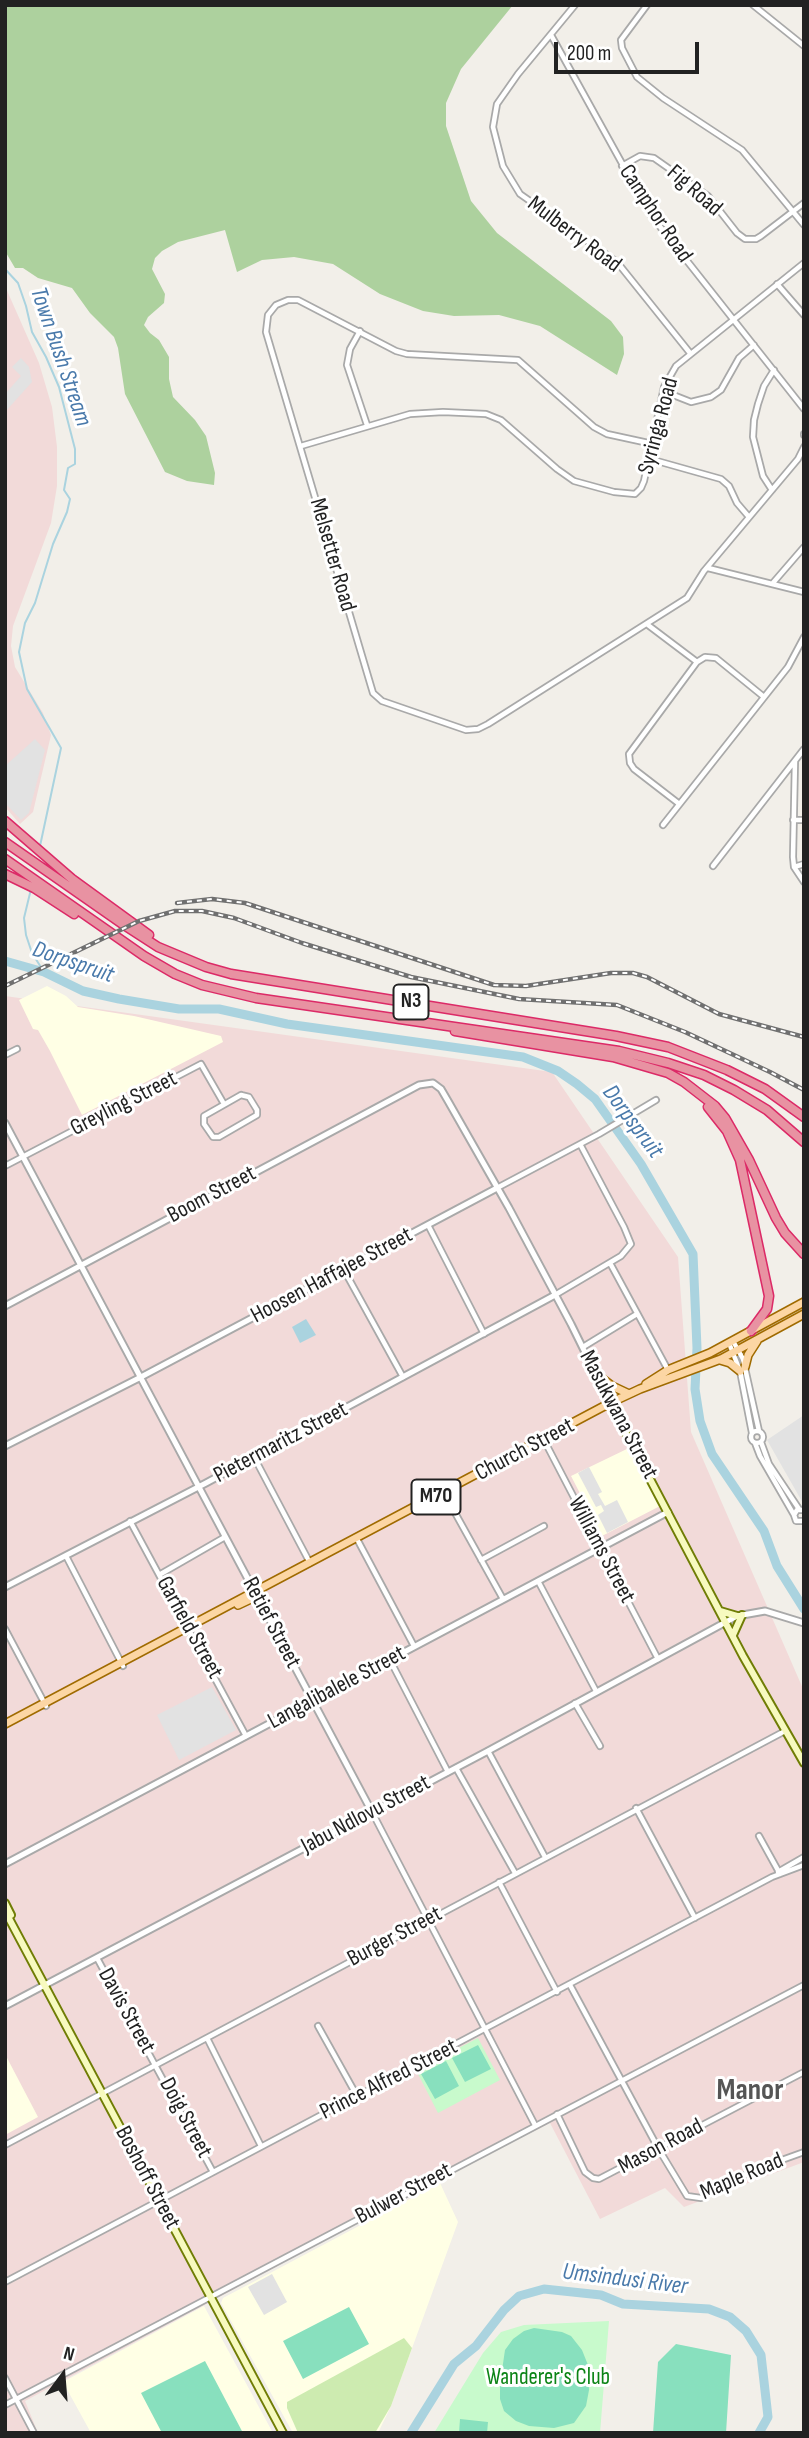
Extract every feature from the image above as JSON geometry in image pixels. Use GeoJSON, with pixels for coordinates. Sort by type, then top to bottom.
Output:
{"type":"FeatureCollection","features":[{"type":"Feature","properties":{"kind":"highway"},"geometry":{"type":"LineString","coordinates":[[5,821],[38,852],[159,942],[231,974]]}},
{"type":"Feature","properties":{"kind":"highway","name":"N3"},"geometry":{"type":"LineString","coordinates":[[5,842],[124,925],[183,959],[231,974],[616,1036],[668,1047],[727,1070],[804,1120]]}},
{"type":"Feature","properties":{"kind":"highway"},"geometry":{"type":"LineString","coordinates":[[5,859],[31,882]]}},
{"type":"Feature","properties":{"kind":"highway"},"geometry":{"type":"LineString","coordinates":[[5,874],[31,882]]}},
{"type":"Feature","properties":{"kind":"highway","name":"N3"},"geometry":{"type":"LineString","coordinates":[[31,882],[175,974],[227,992],[619,1051],[668,1063],[704,1075],[734,1090],[767,1110],[804,1142]]}},
{"type":"Feature","properties":{"kind":"highway"},"geometry":{"type":"LineString","coordinates":[[436,1024],[464,1034],[614,1057],[668,1073],[684,1082],[715,1106],[733,1130],[780,1226],[804,1254]]}},
{"type":"Feature","properties":{"kind":"highway"},"geometry":{"type":"LineString","coordinates":[[640,1064],[699,1098],[713,1112],[736,1148],[749,1196],[769,1296],[767,1309],[751,1331]]}},
{"type":"Feature","properties":{"kind":"main road","name":"Church Street"},"geometry":{"type":"LineString","coordinates":[[640,1389],[668,1370],[710,1353],[804,1302]]}},
{"type":"Feature","properties":{"kind":"main road","name":"Church Street"},"geometry":{"type":"LineString","coordinates":[[5,1727],[610,1403],[640,1389],[720,1360],[804,1314]]}},
{"type":"Feature","properties":{"kind":"main road"},"geometry":{"type":"LineString","coordinates":[[720,1360],[742,1369],[757,1340]]}},
{"type":"Feature","properties":{"kind":"main road"},"geometry":{"type":"LineString","coordinates":[[595,1373],[611,1387],[629,1394]]}},
{"type":"Feature","properties":{"kind":"main road","name":"Masukwana Street"},"geometry":{"type":"LineString","coordinates":[[610,1403],[725,1623],[804,1763]]}},
{"type":"Feature","properties":{"kind":"main road"},"geometry":{"type":"LineString","coordinates":[[720,1611],[739,1616],[733,1635]]}},
{"type":"Feature","properties":{"kind":"main road","name":"Boshoff Street"},"geometry":{"type":"LineString","coordinates":[[5,1903],[45,1985],[283,2433]]}},
{"type":"Feature","properties":{"kind":"main road","name":"Boshoff Street"},"geometry":{"type":"LineString","coordinates":[[5,1911],[13,1923]]}},
{"type":"Feature","properties":{"kind":"street"},"geometry":{"type":"LineString","coordinates":[[551,35],[575,5]]}},
{"type":"Feature","properties":{"kind":"street"},"geometry":{"type":"LineString","coordinates":[[647,5],[621,40],[622,48],[637,77],[663,99],[742,150],[804,225]]}},
{"type":"Feature","properties":{"kind":"street"},"geometry":{"type":"LineString","coordinates":[[753,5],[804,46]]}},
{"type":"Feature","properties":{"kind":"street","name":"Camphor Road"},"geometry":{"type":"LineString","coordinates":[[551,35],[650,214],[804,409]]}},
{"type":"Feature","properties":{"kind":"street","name":"Mulberry Road"},"geometry":{"type":"LineString","coordinates":[[551,35],[497,104],[493,127],[503,166],[520,194],[617,262],[690,353]]}},
{"type":"Feature","properties":{"kind":"street","name":"Fig Road"},"geometry":{"type":"LineString","coordinates":[[622,166],[640,156],[654,158],[708,196],[737,233],[746,239],[756,239],[793,211]]}},
{"type":"Feature","properties":{"kind":"street"},"geometry":{"type":"LineString","coordinates":[[793,211],[804,203]]}},
{"type":"Feature","properties":{"kind":"street","name":"Syringa Road"},"geometry":{"type":"LineString","coordinates":[[301,446],[367,425],[422,412],[490,415],[501,419],[574,481],[627,495],[635,494],[642,488],[650,459],[666,381],[676,366],[804,263]]}},
{"type":"Feature","properties":{"kind":"street"},"geometry":{"type":"LineString","coordinates":[[777,284],[804,315]]}},
{"type":"Feature","properties":{"kind":"street","name":"Melsetter Road"},"geometry":{"type":"LineString","coordinates":[[653,444],[607,433],[594,427],[518,360],[506,357],[407,354],[396,351],[298,300],[288,300],[276,305],[268,316],[266,332],[370,684],[382,701],[466,730],[478,729],[648,625],[687,598],[749,517],[801,457],[804,447]]}},
{"type":"Feature","properties":{"kind":"street"},"geometry":{"type":"LineString","coordinates":[[360,331],[350,349],[347,365],[367,425]]}},
{"type":"Feature","properties":{"kind":"street"},"geometry":{"type":"LineString","coordinates":[[663,391],[691,401],[711,397],[722,390],[739,358],[754,345]]}},
{"type":"Feature","properties":{"kind":"street"},"geometry":{"type":"LineString","coordinates":[[772,490],[763,476],[753,436],[758,404],[764,386],[774,370]]}},
{"type":"Feature","properties":{"kind":"street"},"geometry":{"type":"LineString","coordinates":[[650,459],[722,480],[729,486],[737,503],[749,517]]}},
{"type":"Feature","properties":{"kind":"street"},"geometry":{"type":"LineString","coordinates":[[772,584],[804,547]]}},
{"type":"Feature","properties":{"kind":"street"},"geometry":{"type":"LineString","coordinates":[[708,568],[804,592]]}},
{"type":"Feature","properties":{"kind":"street"},"geometry":{"type":"LineString","coordinates":[[648,625],[697,662]]}},
{"type":"Feature","properties":{"kind":"street"},"geometry":{"type":"LineString","coordinates":[[663,825],[788,667],[804,637]]}},
{"type":"Feature","properties":{"kind":"street"},"geometry":{"type":"LineString","coordinates":[[678,803],[634,769],[629,763],[629,754],[697,662],[705,657],[716,658],[764,697]]}},
{"type":"Feature","properties":{"kind":"street"},"geometry":{"type":"LineString","coordinates":[[713,866],[804,749]]}},
{"type":"Feature","properties":{"kind":"street"},"geometry":{"type":"LineString","coordinates":[[795,760],[794,867],[804,882]]}},
{"type":"Feature","properties":{"kind":"street"},"geometry":{"type":"LineString","coordinates":[[793,820],[804,820]]}},
{"type":"Feature","properties":{"kind":"street"},"geometry":{"type":"LineString","coordinates":[[794,867],[804,864]]}},
{"type":"Feature","properties":{"kind":"street"},"geometry":{"type":"LineString","coordinates":[[5,1055],[17,1049]]}},
{"type":"Feature","properties":{"kind":"street","name":"Greyling Street"},"geometry":{"type":"LineString","coordinates":[[5,1166],[201,1064],[224,1104]]}},
{"type":"Feature","properties":{"kind":"street","name":"Masukwana Street"},"geometry":{"type":"LineString","coordinates":[[419,1085],[433,1083],[441,1089],[583,1347],[610,1403]]}},
{"type":"Feature","properties":{"kind":"street","name":"Boom Street"},"geometry":{"type":"LineString","coordinates":[[5,1306],[419,1085]]}},
{"type":"Feature","properties":{"kind":"street"},"geometry":{"type":"LineString","coordinates":[[246,1095],[257,1114],[242,1125],[214,1138],[204,1124],[203,1117],[224,1104],[246,1095]]}},
{"type":"Feature","properties":{"kind":"street","name":"Hoosen Haffajee Street"},"geometry":{"type":"LineString","coordinates":[[5,1446],[344,1270],[599,1134],[656,1100]]}},
{"type":"Feature","properties":{"kind":"street","name":"Retief Street"},"geometry":{"type":"LineString","coordinates":[[5,1123],[225,1537],[257,1592],[484,2031],[535,2124]]}},
{"type":"Feature","properties":{"kind":"street"},"geometry":{"type":"LineString","coordinates":[[555,1295],[610,1263],[628,1250],[631,1244],[580,1144]]}},
{"type":"Feature","properties":{"kind":"street"},"geometry":{"type":"LineString","coordinates":[[428,1225],[484,1334]]}},
{"type":"Feature","properties":{"kind":"street"},"geometry":{"type":"LineString","coordinates":[[610,1263],[668,1370]]}},
{"type":"Feature","properties":{"kind":"street"},"geometry":{"type":"LineString","coordinates":[[344,1270],[403,1377]]}},
{"type":"Feature","properties":{"kind":"street","name":"Pietermaritz Street"},"geometry":{"type":"LineString","coordinates":[[5,1587],[199,1487],[555,1295]]}},
{"type":"Feature","properties":{"kind":"street"},"geometry":{"type":"LineString","coordinates":[[583,1347],[637,1314]]}},
{"type":"Feature","properties":{"kind":"street"},"geometry":{"type":"LineString","coordinates":[[731,1342],[737,1351],[759,1431],[763,1434],[758,1442],[760,1457],[796,1521],[802,1521],[804,1528]]}},
{"type":"Feature","properties":{"kind":"street"},"geometry":{"type":"LineString","coordinates":[[742,1369],[751,1439],[758,1442],[769,1464],[801,1510],[794,1515]]}},
{"type":"Feature","properties":{"kind":"street"},"geometry":{"type":"LineString","coordinates":[[752,1433],[759,1431]]}},
{"type":"Feature","properties":{"kind":"street","name":"Williams Street"},"geometry":{"type":"LineString","coordinates":[[544,1440],[658,1660]]}},
{"type":"Feature","properties":{"kind":"street"},"geometry":{"type":"LineString","coordinates":[[254,1457],[310,1563]]}},
{"type":"Feature","properties":{"kind":"street"},"geometry":{"type":"LineString","coordinates":[[444,1493],[503,1600]]}},
{"type":"Feature","properties":{"kind":"street","name":"Langalibalele Street"},"geometry":{"type":"LineString","coordinates":[[5,1864],[668,1512]]}},
{"type":"Feature","properties":{"kind":"street","name":"Garfield Street"},"geometry":{"type":"LineString","coordinates":[[130,1521],[246,1736]]}},
{"type":"Feature","properties":{"kind":"street"},"geometry":{"type":"LineString","coordinates":[[481,1560],[544,1526]]}},
{"type":"Feature","properties":{"kind":"street"},"geometry":{"type":"LineString","coordinates":[[159,1575],[225,1537]]}},
{"type":"Feature","properties":{"kind":"street"},"geometry":{"type":"LineString","coordinates":[[357,1539],[414,1646]]}},
{"type":"Feature","properties":{"kind":"street"},"geometry":{"type":"LineString","coordinates":[[66,1556],[122,1664]]}},
{"type":"Feature","properties":{"kind":"street"},"geometry":{"type":"LineString","coordinates":[[538,1581],[596,1691]]}},
{"type":"Feature","properties":{"kind":"street"},"geometry":{"type":"LineString","coordinates":[[739,1616],[765,1611],[803,1623]]}},
{"type":"Feature","properties":{"kind":"street","name":"Jabu Ndlovu Street"},"geometry":{"type":"LineString","coordinates":[[5,2006],[739,1616]]}},
{"type":"Feature","properties":{"kind":"street"},"geometry":{"type":"LineString","coordinates":[[5,1629],[46,1705]]}},
{"type":"Feature","properties":{"kind":"street"},"geometry":{"type":"LineString","coordinates":[[390,1660],[449,1772]]}},
{"type":"Feature","properties":{"kind":"street"},"geometry":{"type":"LineString","coordinates":[[575,1703],[600,1746]]}},
{"type":"Feature","properties":{"kind":"street","name":"Burger Street"},"geometry":{"type":"LineString","coordinates":[[5,2145],[785,1731]]}},
{"type":"Feature","properties":{"kind":"street"},"geometry":{"type":"LineString","coordinates":[[488,1751],[545,1857]]}},
{"type":"Feature","properties":{"kind":"street"},"geometry":{"type":"LineString","coordinates":[[456,1768],[514,1873]]}},
{"type":"Feature","properties":{"kind":"street"},"geometry":{"type":"LineString","coordinates":[[636,1808],[695,1918]]}},
{"type":"Feature","properties":{"kind":"street"},"geometry":{"type":"LineString","coordinates":[[759,1836],[779,1873]]}},
{"type":"Feature","properties":{"kind":"street","name":"Prince Alfred Street"},"geometry":{"type":"LineString","coordinates":[[5,2282],[484,2031],[772,1877],[804,1857]]}},
{"type":"Feature","properties":{"kind":"street","name":"Prince Alfred Street"},"geometry":{"type":"LineString","coordinates":[[779,1873],[804,1865]]}},
{"type":"Feature","properties":{"kind":"street"},"geometry":{"type":"LineString","coordinates":[[499,1882],[557,1992]]}},
{"type":"Feature","properties":{"kind":"street","name":"Davis Street"},"geometry":{"type":"LineString","coordinates":[[97,1958],[156,2065]]}},
{"type":"Feature","properties":{"kind":"street","name":"Maple Road"},"geometry":{"type":"LineString","coordinates":[[570,1985],[684,2194],[696,2199],[754,2170],[804,2152]]}},
{"type":"Feature","properties":{"kind":"street","name":"Bulwer Street"},"geometry":{"type":"LineString","coordinates":[[5,2405],[535,2124],[804,1985]]}},
{"type":"Feature","properties":{"kind":"street"},"geometry":{"type":"LineString","coordinates":[[318,2026],[357,2096]]}},
{"type":"Feature","properties":{"kind":"street"},"geometry":{"type":"LineString","coordinates":[[206,2038],[261,2146]]}},
{"type":"Feature","properties":{"kind":"street","name":"Doig Street"},"geometry":{"type":"LineString","coordinates":[[156,2065],[214,2172]]}},
{"type":"Feature","properties":{"kind":"street","name":"Mason Road"},"geometry":{"type":"LineString","coordinates":[[557,2114],[585,2172],[593,2178],[603,2178],[804,2072]]}},
{"type":"Feature","properties":{"kind":"street"},"geometry":{"type":"LineString","coordinates":[[5,2378],[34,2433]]}},
{"type":"Feature","properties":{"kind":"shaded area"},"geometry":{"type":"Polygon","coordinates":[[[5,286],[39,363],[52,407],[57,447],[57,486],[51,523],[13,626],[11,646],[15,667],[43,713],[51,735],[33,812],[20,824],[5,807],[5,286]]]}},
{"type":"Feature","properties":{"kind":"shaded area"},"geometry":{"type":"Polygon","coordinates":[[[21,358],[29,367],[32,382],[5,412],[5,394],[21,376],[12,367],[21,358]]]}},
{"type":"Feature","properties":{"kind":"shaded area"},"geometry":{"type":"Polygon","coordinates":[[[35,739],[45,750],[29,813],[21,820],[5,803],[5,766],[35,739]]]}},
{"type":"Feature","properties":{"kind":"shaded area"},"geometry":{"type":"Polygon","coordinates":[[[47,986],[66,996],[78,1007],[134,1016],[221,1036],[223,1042],[82,1115],[50,1051],[38,1030],[33,1029],[19,1000],[47,986]]]}},
{"type":"Feature","properties":{"kind":"shaded area"},"geometry":{"type":"Polygon","coordinates":[[[5,996],[552,1072],[678,1257],[691,1432],[804,1691],[804,2162],[684,2207],[665,2188],[600,2219],[550,2123],[464,2166],[25,2401],[38,2433],[5,2433],[5,996]]]}},
{"type":"Feature","properties":{"kind":"shaded area"},"geometry":{"type":"Polygon","coordinates":[[[804,1415],[804,1505],[767,1440],[804,1415]]]}},
{"type":"Feature","properties":{"kind":"shaded area"},"geometry":{"type":"Polygon","coordinates":[[[631,1447],[662,1505],[602,1536],[571,1476],[631,1447]]]}},
{"type":"Feature","properties":{"kind":"shaded area"},"geometry":{"type":"Polygon","coordinates":[[[589,1467],[602,1492],[598,1494],[605,1506],[617,1500],[628,1522],[607,1533],[598,1515],[604,1511],[601,1505],[596,1507],[578,1473],[589,1467]]]}},
{"type":"Feature","properties":{"kind":"shaded area"},"geometry":{"type":"Polygon","coordinates":[[[212,1687],[236,1730],[179,1760],[157,1715],[212,1687]]]}},
{"type":"Feature","properties":{"kind":"shaded area"},"geometry":{"type":"Polygon","coordinates":[[[5,2054],[38,2117],[5,2135],[5,2054]]]}},
{"type":"Feature","properties":{"kind":"shaded area"},"geometry":{"type":"Polygon","coordinates":[[[440,2183],[458,2222],[391,2406],[378,2433],[293,2433],[221,2303],[223,2298],[440,2183]]]}},
{"type":"Feature","properties":{"kind":"shaded area"},"geometry":{"type":"Polygon","coordinates":[[[272,2274],[287,2302],[264,2315],[248,2287],[272,2274]]]}},
{"type":"Feature","properties":{"kind":"shaded area"},"geometry":{"type":"Polygon","coordinates":[[[204,2306],[273,2433],[91,2433],[63,2382],[204,2306]]]}},
{"type":"Feature","properties":{"kind":"green space"},"geometry":{"type":"Polygon","coordinates":[[[5,5],[513,5],[461,69],[446,103],[446,126],[471,201],[497,233],[611,321],[623,337],[624,354],[617,375],[540,326],[499,315],[454,316],[423,311],[380,294],[333,264],[294,257],[262,260],[237,272],[225,230],[178,242],[155,258],[152,269],[165,294],[164,303],[148,317],[144,325],[159,340],[169,357],[169,379],[173,397],[206,436],[215,473],[214,485],[187,481],[165,472],[125,394],[114,337],[90,313],[72,288],[38,278],[23,268],[15,268],[5,251],[5,5]]]}},
{"type":"Feature","properties":{"kind":"green space"},"geometry":{"type":"Polygon","coordinates":[[[478,2038],[500,2080],[438,2113],[416,2070],[478,2038]]]}},
{"type":"Feature","properties":{"kind":"green space"},"geometry":{"type":"Polygon","coordinates":[[[478,2045],[491,2069],[465,2082],[452,2058],[478,2045]]]}},
{"type":"Feature","properties":{"kind":"green space"},"geometry":{"type":"Polygon","coordinates":[[[446,2061],[459,2086],[435,2099],[421,2074],[446,2061]]]}},
{"type":"Feature","properties":{"kind":"green space"},"geometry":{"type":"Polygon","coordinates":[[[349,2307],[369,2344],[303,2379],[283,2341],[349,2307]]]}},
{"type":"Feature","properties":{"kind":"green space","name":"Wanderer's Club"},"geometry":{"type":"Polygon","coordinates":[[[609,2321],[600,2433],[434,2433],[483,2353],[501,2332],[524,2325],[609,2321]]]}},
{"type":"Feature","properties":{"kind":"green space"},"geometry":{"type":"Polygon","coordinates":[[[534,2328],[571,2336],[582,2350],[588,2365],[589,2390],[586,2406],[574,2423],[554,2428],[529,2426],[516,2421],[504,2411],[500,2399],[500,2384],[505,2350],[513,2339],[534,2328]]]}},
{"type":"Feature","properties":{"kind":"green space"},"geometry":{"type":"Polygon","coordinates":[[[404,2338],[412,2348],[391,2406],[375,2433],[298,2433],[287,2402],[404,2338]]]}},
{"type":"Feature","properties":{"kind":"green space"},"geometry":{"type":"Polygon","coordinates":[[[676,2344],[731,2355],[726,2433],[653,2433],[658,2362],[676,2344]]]}},
{"type":"Feature","properties":{"kind":"green space"},"geometry":{"type":"Polygon","coordinates":[[[205,2361],[243,2433],[162,2433],[141,2393],[205,2361]]]}},
{"type":"Feature","properties":{"kind":"green space"},"geometry":{"type":"Polygon","coordinates":[[[460,2419],[488,2422],[487,2433],[459,2433],[460,2419]]]}},
{"type":"Feature","properties":{"kind":"water"},"geometry":{"type":"Polygon","coordinates":[[[306,1319],[316,1335],[300,1343],[292,1327],[306,1319]]]}},
{"type":"Feature","properties":{"kind":"waterway","name":"Town Bush Stream"},"geometry":{"type":"LineString","coordinates":[[5,269],[18,283],[32,332],[59,387],[75,449],[75,464],[68,468],[64,490],[70,499],[67,512],[53,544],[35,603],[25,623],[19,652],[27,689],[61,748],[40,846]]}},
{"type":"Feature","properties":{"kind":"waterway","name":"Town Bush Stream"},"geometry":{"type":"LineString","coordinates":[[31,889],[24,918],[26,935],[32,953],[44,972]]}},
{"type":"Feature","properties":{"kind":"waterway","name":"Dorpspruit"},"geometry":{"type":"LineString","coordinates":[[5,961],[44,972],[83,991],[119,999],[179,1009],[219,1009],[287,1024],[523,1057],[558,1071],[577,1084],[595,1099],[641,1164],[693,1254],[697,1348],[695,1389],[700,1421],[712,1454],[764,1531],[777,1566],[804,1609]]}},
{"type":"Feature","properties":{"kind":"waterway","name":"Umsindusi River"},"geometry":{"type":"LineString","coordinates":[[411,2433],[454,2364],[476,2346],[504,2310],[519,2296],[544,2289],[601,2295],[623,2304],[709,2309],[730,2317],[746,2331],[761,2355],[768,2417],[759,2433]]}},
{"type":"Feature","properties":{"kind":"railway"},"geometry":{"type":"LineString","coordinates":[[177,903],[212,899],[245,903],[494,985],[526,986],[611,973],[633,973],[647,977],[719,1014],[804,1037]]}},
{"type":"Feature","properties":{"kind":"railway"},"geometry":{"type":"LineString","coordinates":[[5,986],[139,921],[175,911],[202,911],[234,918],[302,943],[411,977],[519,999],[617,1005],[685,1032],[804,1090]]}},
{"type":"Feature","properties":{"kind":"district","name":"Manor"},"geometry":{"type":"Point","coordinates":[750,2091]}}]}
